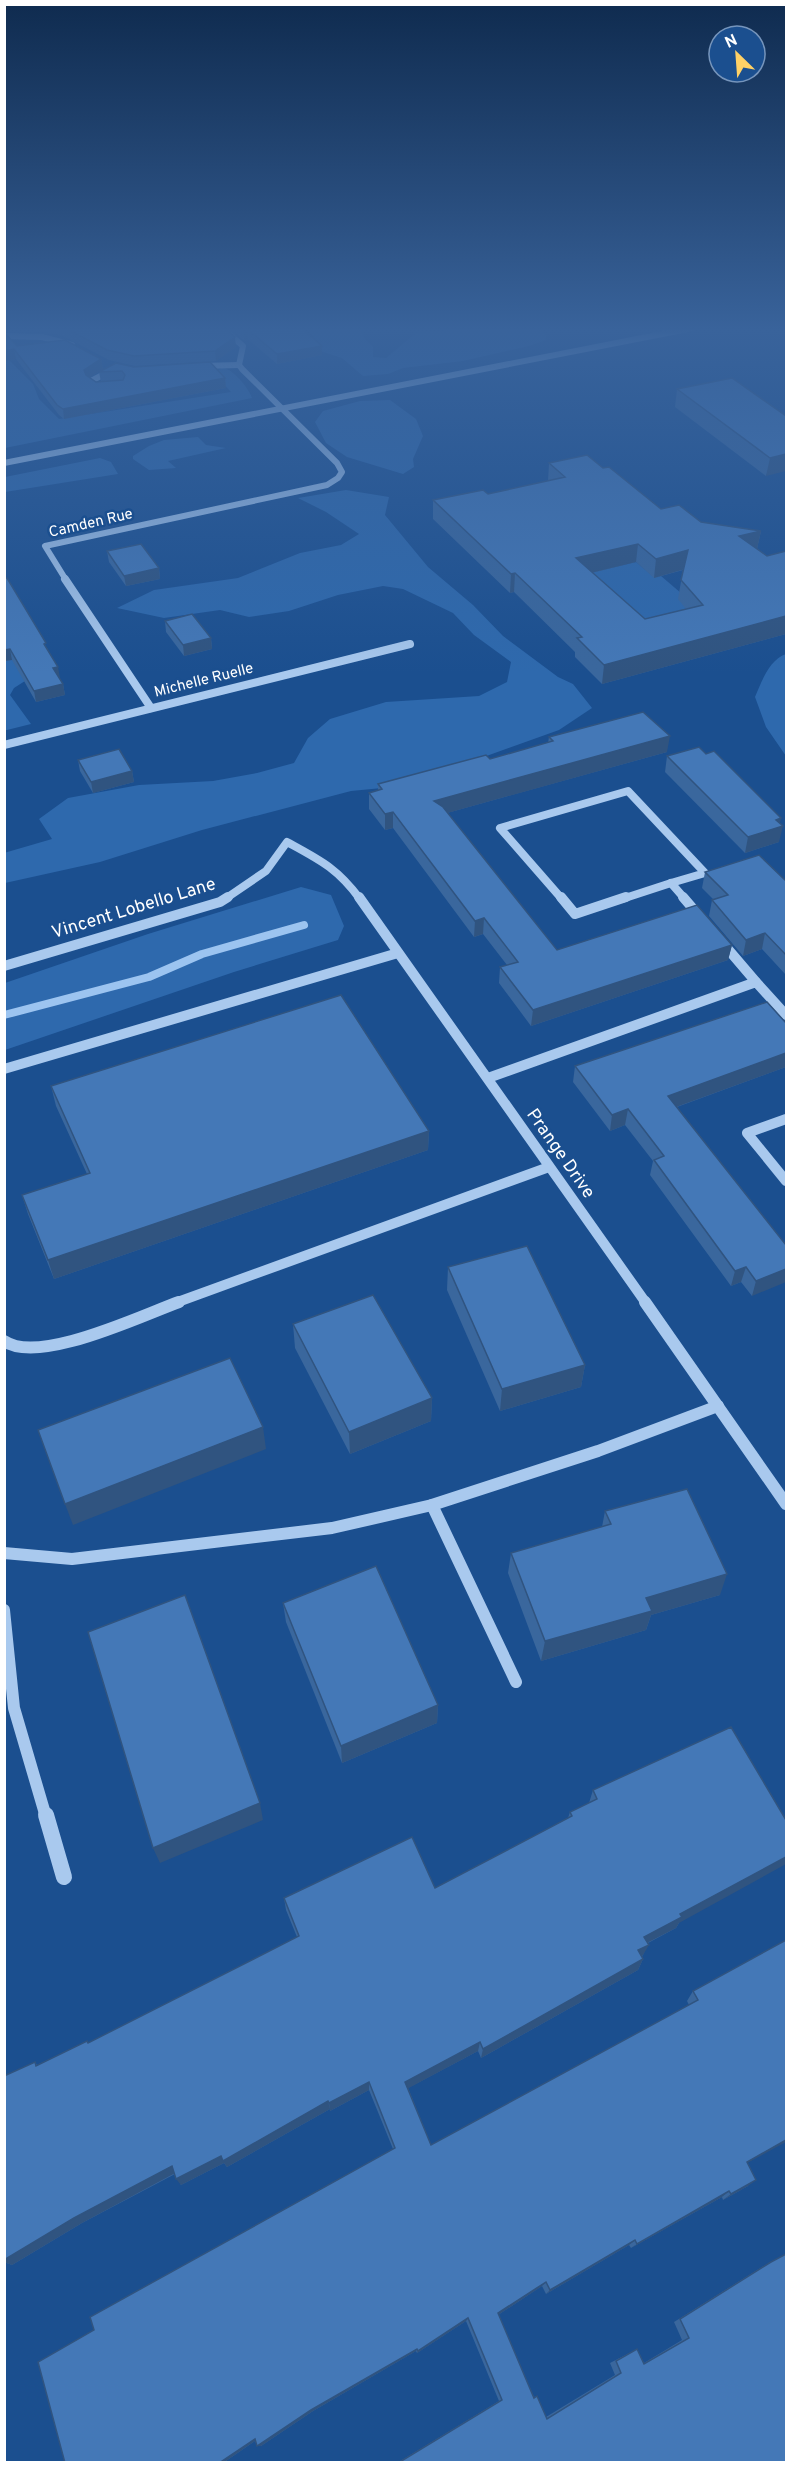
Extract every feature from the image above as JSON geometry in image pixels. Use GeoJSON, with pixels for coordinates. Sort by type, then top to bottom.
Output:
{"type":"FeatureCollection","features":[{"type":"Feature","properties":{"kind":"street"},"geometry":{"type":"LineString","coordinates":[[4,463],[104,443]]}},
{"type":"Feature","properties":{"kind":"street","name":"Camden Rue"},"geometry":{"type":"LineString","coordinates":[[151,708],[45,546],[327,485],[338,478],[342,472],[337,462],[317,443]]}},
{"type":"Feature","properties":{"kind":"street","name":"Michelle Ruelle"},"geometry":{"type":"LineString","coordinates":[[4,745],[410,644]]}},
{"type":"Feature","properties":{"kind":"street"},"geometry":{"type":"LineString","coordinates":[[627,791],[705,873],[671,883],[575,914],[500,828],[627,791]]}},
{"type":"Feature","properties":{"kind":"street","name":"Prange Drive"},"geometry":{"type":"LineString","coordinates":[[287,842],[332,867],[346,880],[488,1078],[786,1504]]}},
{"type":"Feature","properties":{"kind":"street","name":"Vincent Lobello Lane"},"geometry":{"type":"LineString","coordinates":[[4,966],[220,902],[251,885],[269,871],[287,842]]}},
{"type":"Feature","properties":{"kind":"street"},"geometry":{"type":"LineString","coordinates":[[671,883],[710,928]]}},
{"type":"Feature","properties":{"kind":"street"},"geometry":{"type":"LineString","coordinates":[[717,937],[786,1014]]}},
{"type":"Feature","properties":{"kind":"street"},"geometry":{"type":"LineString","coordinates":[[4,1069],[398,953]]}},
{"type":"Feature","properties":{"kind":"street"},"geometry":{"type":"LineString","coordinates":[[488,1078],[756,982]]}},
{"type":"Feature","properties":{"kind":"street"},"geometry":{"type":"LineString","coordinates":[[786,1119],[747,1133],[786,1181]]}},
{"type":"Feature","properties":{"kind":"street"},"geometry":{"type":"LineString","coordinates":[[4,1341],[9,1345],[32,1349],[58,1346],[549,1167]]}},
{"type":"Feature","properties":{"kind":"street"},"geometry":{"type":"LineString","coordinates":[[4,1553],[72,1559],[332,1528],[432,1505],[598,1451],[718,1406]]}},
{"type":"Feature","properties":{"kind":"street"},"geometry":{"type":"LineString","coordinates":[[432,1505],[516,1682]]}},
{"type":"Feature","properties":{"kind":"street"},"geometry":{"type":"LineString","coordinates":[[4,1610],[14,1708],[64,1877]]}},
{"type":"Feature","properties":{"kind":"shaded area"},"geometry":{"type":"Polygon","coordinates":[[[5,443],[29,443],[5,448],[5,443]]]}},
{"type":"Feature","properties":{"kind":"shaded area"},"geometry":{"type":"Polygon","coordinates":[[[156,443],[204,443],[226,448],[168,461],[176,468],[149,470],[133,459],[133,456],[156,443]]]}},
{"type":"Feature","properties":{"kind":"shaded area"},"geometry":{"type":"Polygon","coordinates":[[[326,443],[420,443],[413,459],[414,467],[403,474],[347,457],[326,443]]]}},
{"type":"Feature","properties":{"kind":"shaded area"},"geometry":{"type":"Polygon","coordinates":[[[100,458],[111,462],[118,474],[5,492],[5,477],[100,458]]]}},
{"type":"Feature","properties":{"kind":"shaded area"},"geometry":{"type":"Polygon","coordinates":[[[346,490],[389,497],[385,515],[428,567],[473,605],[503,636],[558,677],[573,684],[592,708],[559,730],[403,786],[351,791],[202,830],[100,862],[5,883],[4,853],[52,839],[39,819],[68,798],[139,785],[213,781],[257,773],[294,763],[308,738],[330,719],[386,702],[479,696],[507,682],[511,662],[474,635],[453,613],[403,589],[383,586],[338,595],[289,611],[249,617],[220,610],[164,618],[117,608],[154,590],[238,578],[300,553],[341,545],[359,534],[326,512],[298,498],[346,490]]]}},
{"type":"Feature","properties":{"kind":"shaded area"},"geometry":{"type":"Polygon","coordinates":[[[636,562],[654,577],[661,576],[695,605],[627,643],[557,581],[636,562]]]}},
{"type":"Feature","properties":{"kind":"shaded area"},"geometry":{"type":"Polygon","coordinates":[[[4,652],[16,663],[50,665],[14,688],[10,695],[31,724],[7,730],[4,730],[4,652]]]}},
{"type":"Feature","properties":{"kind":"shaded area"},"geometry":{"type":"Polygon","coordinates":[[[786,654],[786,756],[766,727],[755,697],[771,666],[786,654]]]}},
{"type":"Feature","properties":{"kind":"shaded area"},"geometry":{"type":"Polygon","coordinates":[[[301,887],[331,895],[344,926],[338,940],[234,972],[5,1050],[5,983],[148,934],[301,887]]]}},
{"type":"Feature","properties":{"kind":"building"},"geometry":{"type":"Polygon","coordinates":[[[750,443],[786,443],[786,454],[770,458],[750,443]]]}},
{"type":"Feature","properties":{"kind":"building"},"geometry":{"type":"Polygon","coordinates":[[[587,455],[603,468],[609,467],[661,509],[679,505],[701,522],[761,531],[739,536],[767,556],[786,551],[786,616],[604,665],[577,638],[582,637],[433,500],[483,490],[488,494],[565,477],[549,463],[587,455]],[[638,544],[576,558],[645,619],[703,605],[681,580],[688,550],[656,559],[638,544]]]}},
{"type":"Feature","properties":{"kind":"building"},"geometry":{"type":"Polygon","coordinates":[[[141,544],[159,568],[124,576],[107,551],[141,544]]]}},
{"type":"Feature","properties":{"kind":"building"},"geometry":{"type":"Polygon","coordinates":[[[4,578],[7,578],[46,643],[44,644],[58,667],[53,668],[63,684],[34,691],[10,649],[4,650],[4,578]]]}},
{"type":"Feature","properties":{"kind":"building"},"geometry":{"type":"Polygon","coordinates":[[[192,614],[211,638],[183,645],[165,621],[192,614]]]}},
{"type":"Feature","properties":{"kind":"building"},"geometry":{"type":"Polygon","coordinates":[[[643,712],[670,736],[434,801],[443,807],[557,950],[697,905],[732,945],[533,1010],[500,967],[518,962],[484,918],[475,921],[393,812],[385,814],[369,793],[382,789],[378,784],[486,755],[490,759],[553,741],[549,737],[643,712]]]}},
{"type":"Feature","properties":{"kind":"building"},"geometry":{"type":"Polygon","coordinates":[[[699,747],[706,754],[714,751],[781,818],[776,820],[783,826],[748,837],[667,756],[699,747]]]}},
{"type":"Feature","properties":{"kind":"building"},"geometry":{"type":"Polygon","coordinates":[[[119,749],[132,771],[91,782],[78,760],[119,749]]]}},
{"type":"Feature","properties":{"kind":"building"},"geometry":{"type":"Polygon","coordinates":[[[759,855],[786,881],[786,955],[765,933],[746,940],[712,900],[728,895],[705,872],[759,855]]]}},
{"type":"Feature","properties":{"kind":"building"},"geometry":{"type":"Polygon","coordinates":[[[341,995],[429,1131],[48,1260],[22,1195],[90,1173],[51,1086],[341,995]]]}},
{"type":"Feature","properties":{"kind":"building"},"geometry":{"type":"Polygon","coordinates":[[[767,1002],[786,1023],[786,1053],[668,1096],[786,1245],[786,1269],[756,1281],[746,1267],[735,1271],[654,1160],[664,1156],[628,1109],[612,1115],[575,1066],[767,1002]]]}},
{"type":"Feature","properties":{"kind":"building"},"geometry":{"type":"Polygon","coordinates":[[[527,1246],[585,1365],[502,1389],[448,1267],[527,1246]]]}},
{"type":"Feature","properties":{"kind":"building"},"geometry":{"type":"Polygon","coordinates":[[[373,1295],[432,1398],[349,1432],[293,1324],[373,1295]]]}},
{"type":"Feature","properties":{"kind":"building"},"geometry":{"type":"Polygon","coordinates":[[[230,1358],[263,1427],[65,1504],[38,1430],[230,1358]]]}},
{"type":"Feature","properties":{"kind":"building"},"geometry":{"type":"Polygon","coordinates":[[[687,1489],[727,1574],[646,1598],[652,1611],[545,1641],[511,1553],[611,1524],[605,1511],[687,1489]]]}},
{"type":"Feature","properties":{"kind":"building"},"geometry":{"type":"Polygon","coordinates":[[[376,1566],[438,1705],[341,1746],[283,1603],[376,1566]]]}},
{"type":"Feature","properties":{"kind":"building"},"geometry":{"type":"Polygon","coordinates":[[[185,1595],[260,1803],[153,1848],[88,1632],[185,1595]]]}},
{"type":"Feature","properties":{"kind":"building"},"geometry":{"type":"Polygon","coordinates":[[[731,1727],[786,1820],[786,1857],[680,1914],[682,1917],[644,1937],[649,1945],[638,1950],[643,1959],[483,2049],[480,2042],[405,2082],[431,2145],[698,2000],[693,1991],[786,1940],[786,2140],[747,2162],[756,2180],[731,2194],[729,2191],[637,2244],[635,2240],[550,2290],[546,2282],[498,2313],[534,2398],[537,2396],[547,2419],[621,2373],[616,2361],[637,2349],[644,2364],[689,2338],[680,2319],[786,2254],[786,2463],[398,2463],[502,2400],[468,2318],[418,2351],[417,2349],[311,2410],[257,2446],[255,2439],[219,2463],[65,2463],[38,2362],[94,2330],[90,2317],[395,2148],[369,2082],[329,2103],[328,2101],[223,2161],[221,2156],[176,2179],[172,2166],[74,2218],[4,2260],[4,2076],[35,2062],[36,2066],[87,2041],[88,2043],[299,1936],[284,1898],[412,1837],[435,1888],[572,1816],[570,1812],[597,1799],[593,1790],[731,1727]]]}},
{"type":"Feature","properties":{"kind":"waterway"},"geometry":{"type":"LineString","coordinates":[[4,1015],[149,977],[202,954],[304,925]]}}]}
